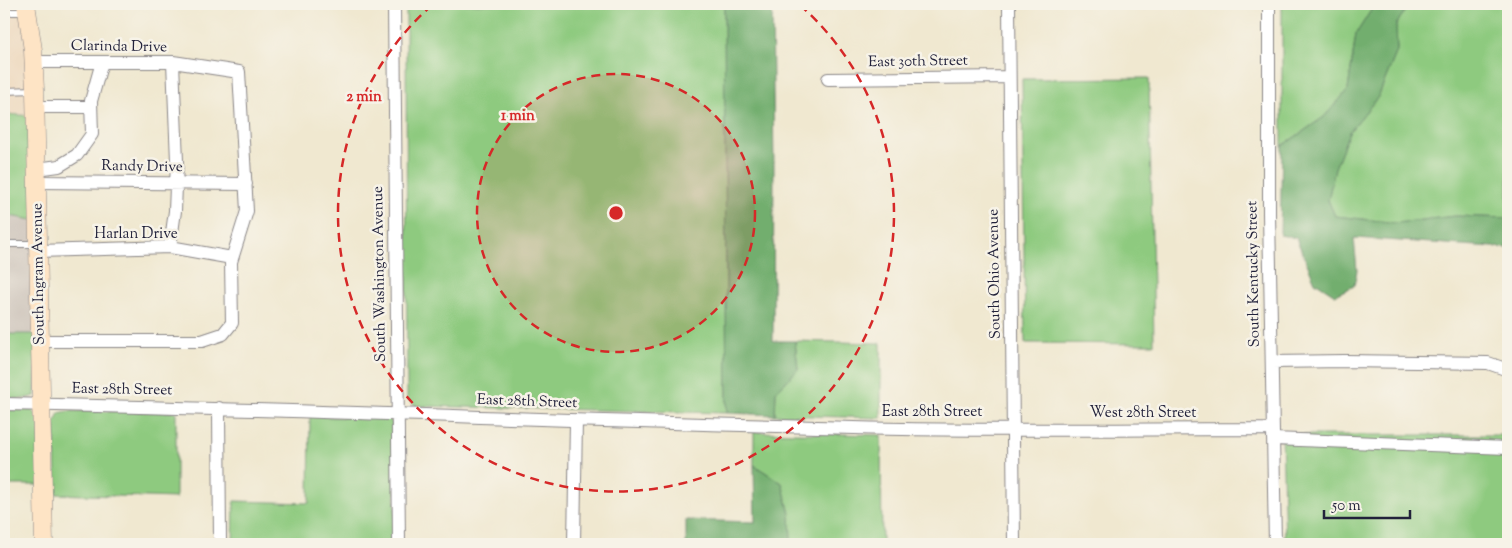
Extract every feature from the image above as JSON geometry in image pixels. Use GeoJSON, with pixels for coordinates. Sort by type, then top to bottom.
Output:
{"type":"FeatureCollection","features":[{"type":"Feature","properties":{"kind":"main road","name":"South Ingram Avenue"},"geometry":{"type":"LineString","coordinates":[[26,8],[34,62],[36,98],[44,544]]}},
{"type":"Feature","properties":{"kind":"street","name":"South Washington Avenue"},"geometry":{"type":"LineString","coordinates":[[394,4],[399,544]]}},
{"type":"Feature","properties":{"kind":"street","name":"South Ohio Avenue"},"geometry":{"type":"LineString","coordinates":[[1009,4],[1014,544]]}},
{"type":"Feature","properties":{"kind":"street","name":"South Kentucky Street"},"geometry":{"type":"LineString","coordinates":[[1269,4],[1269,213],[1275,544]]}},
{"type":"Feature","properties":{"kind":"street","name":"Clarinda Drive"},"geometry":{"type":"LineString","coordinates":[[34,62],[173,62],[177,161],[170,247]]}},
{"type":"Feature","properties":{"kind":"street"},"geometry":{"type":"LineString","coordinates":[[38,175],[59,166],[77,155],[92,134],[91,101],[102,62]]}},
{"type":"Feature","properties":{"kind":"street"},"geometry":{"type":"LineString","coordinates":[[40,341],[202,341],[223,334],[232,323],[232,258],[247,211],[239,72],[173,62]]}},
{"type":"Feature","properties":{"kind":"street","name":"East 30th Street"},"geometry":{"type":"LineString","coordinates":[[828,79],[1009,77]]}},
{"type":"Feature","properties":{"kind":"street"},"geometry":{"type":"LineString","coordinates":[[36,98],[91,107]]}},
{"type":"Feature","properties":{"kind":"street","name":"Randy Drive"},"geometry":{"type":"LineString","coordinates":[[38,175],[176,184],[246,184]]}},
{"type":"Feature","properties":{"kind":"street","name":"Harlan Drive"},"geometry":{"type":"LineString","coordinates":[[39,248],[170,247],[232,258]]}},
{"type":"Feature","properties":{"kind":"street"},"geometry":{"type":"LineString","coordinates":[[1272,362],[1488,363],[1508,370]]}},
{"type":"Feature","properties":{"kind":"street","name":"East 28th Street"},"geometry":{"type":"LineString","coordinates":[[4,404],[219,408],[906,429],[1012,429]]}},
{"type":"Feature","properties":{"kind":"street"},"geometry":{"type":"LineString","coordinates":[[219,408],[220,544]]}},
{"type":"Feature","properties":{"kind":"street"},"geometry":{"type":"LineString","coordinates":[[574,544],[576,420]]}},
{"type":"Feature","properties":{"kind":"street","name":"West 28th Street"},"geometry":{"type":"LineString","coordinates":[[1012,429],[1273,434],[1508,448]]}},
{"type":"Feature","properties":{"kind":"lane"},"geometry":{"type":"LineString","coordinates":[[4,12],[26,8]]}},
{"type":"Feature","properties":{"kind":"lane"},"geometry":{"type":"LineString","coordinates":[[4,91],[36,98]]}},
{"type":"Feature","properties":{"kind":"lane"},"geometry":{"type":"LineString","coordinates":[[4,244],[39,248]]}},
{"type":"Feature","properties":{"kind":"shaded area"},"geometry":{"type":"Polygon","coordinates":[[[4,4],[23,4],[35,116],[4,113],[4,4]]]}},
{"type":"Feature","properties":{"kind":"shaded area"},"geometry":{"type":"Polygon","coordinates":[[[4,215],[38,221],[37,334],[4,334],[4,215]]]}},
{"type":"Feature","properties":{"kind":"green space"},"geometry":{"type":"Polygon","coordinates":[[[406,4],[724,4],[727,413],[416,406],[407,399],[406,4]]]}},
{"type":"Feature","properties":{"kind":"green space"},"geometry":{"type":"Polygon","coordinates":[[[724,4],[772,4],[774,167],[773,341],[795,341],[798,369],[776,392],[775,415],[727,413],[724,4]]]}},
{"type":"Feature","properties":{"kind":"green space"},"geometry":{"type":"Polygon","coordinates":[[[1282,4],[1375,4],[1356,34],[1348,90],[1324,117],[1282,146],[1282,4]]]}},
{"type":"Feature","properties":{"kind":"green space"},"geometry":{"type":"Polygon","coordinates":[[[1375,4],[1409,4],[1396,25],[1397,51],[1378,97],[1349,132],[1335,168],[1328,200],[1335,216],[1397,223],[1455,216],[1508,218],[1508,248],[1354,238],[1357,270],[1354,286],[1335,295],[1315,282],[1296,238],[1280,235],[1282,146],[1324,117],[1348,90],[1356,34],[1375,4]]]}},
{"type":"Feature","properties":{"kind":"green space"},"geometry":{"type":"Polygon","coordinates":[[[1409,4],[1508,4],[1508,218],[1455,216],[1397,223],[1335,216],[1328,200],[1335,168],[1349,132],[1378,97],[1397,51],[1396,25],[1409,4]]]}},
{"type":"Feature","properties":{"kind":"green space"},"geometry":{"type":"Polygon","coordinates":[[[1149,78],[1154,344],[1025,343],[1022,79],[1149,78]]]}},
{"type":"Feature","properties":{"kind":"green space"},"geometry":{"type":"Polygon","coordinates":[[[4,114],[35,116],[38,221],[4,215],[4,114]]]}},
{"type":"Feature","properties":{"kind":"green space"},"geometry":{"type":"Polygon","coordinates":[[[4,334],[37,334],[35,396],[23,399],[4,398],[4,334]]]}},
{"type":"Feature","properties":{"kind":"green space"},"geometry":{"type":"Polygon","coordinates":[[[795,341],[881,343],[881,418],[775,415],[776,392],[798,369],[795,341]]]}},
{"type":"Feature","properties":{"kind":"green space"},"geometry":{"type":"Polygon","coordinates":[[[4,410],[32,410],[40,418],[40,485],[4,485],[4,410]]]}},
{"type":"Feature","properties":{"kind":"green space"},"geometry":{"type":"Polygon","coordinates":[[[68,411],[176,412],[176,498],[56,494],[55,422],[59,413],[68,411]]]}},
{"type":"Feature","properties":{"kind":"green space"},"geometry":{"type":"Polygon","coordinates":[[[310,416],[390,419],[394,427],[396,544],[233,544],[234,501],[309,503],[310,416]]]}},
{"type":"Feature","properties":{"kind":"green space"},"geometry":{"type":"Polygon","coordinates":[[[754,432],[881,435],[882,544],[791,544],[790,514],[782,483],[754,465],[754,432]]]}},
{"type":"Feature","properties":{"kind":"green space"},"geometry":{"type":"Polygon","coordinates":[[[1282,435],[1508,435],[1508,544],[1285,544],[1282,435]]]}},
{"type":"Feature","properties":{"kind":"green space"},"geometry":{"type":"Polygon","coordinates":[[[754,465],[782,483],[790,514],[791,544],[686,544],[686,520],[755,522],[754,465]]]}}]}
